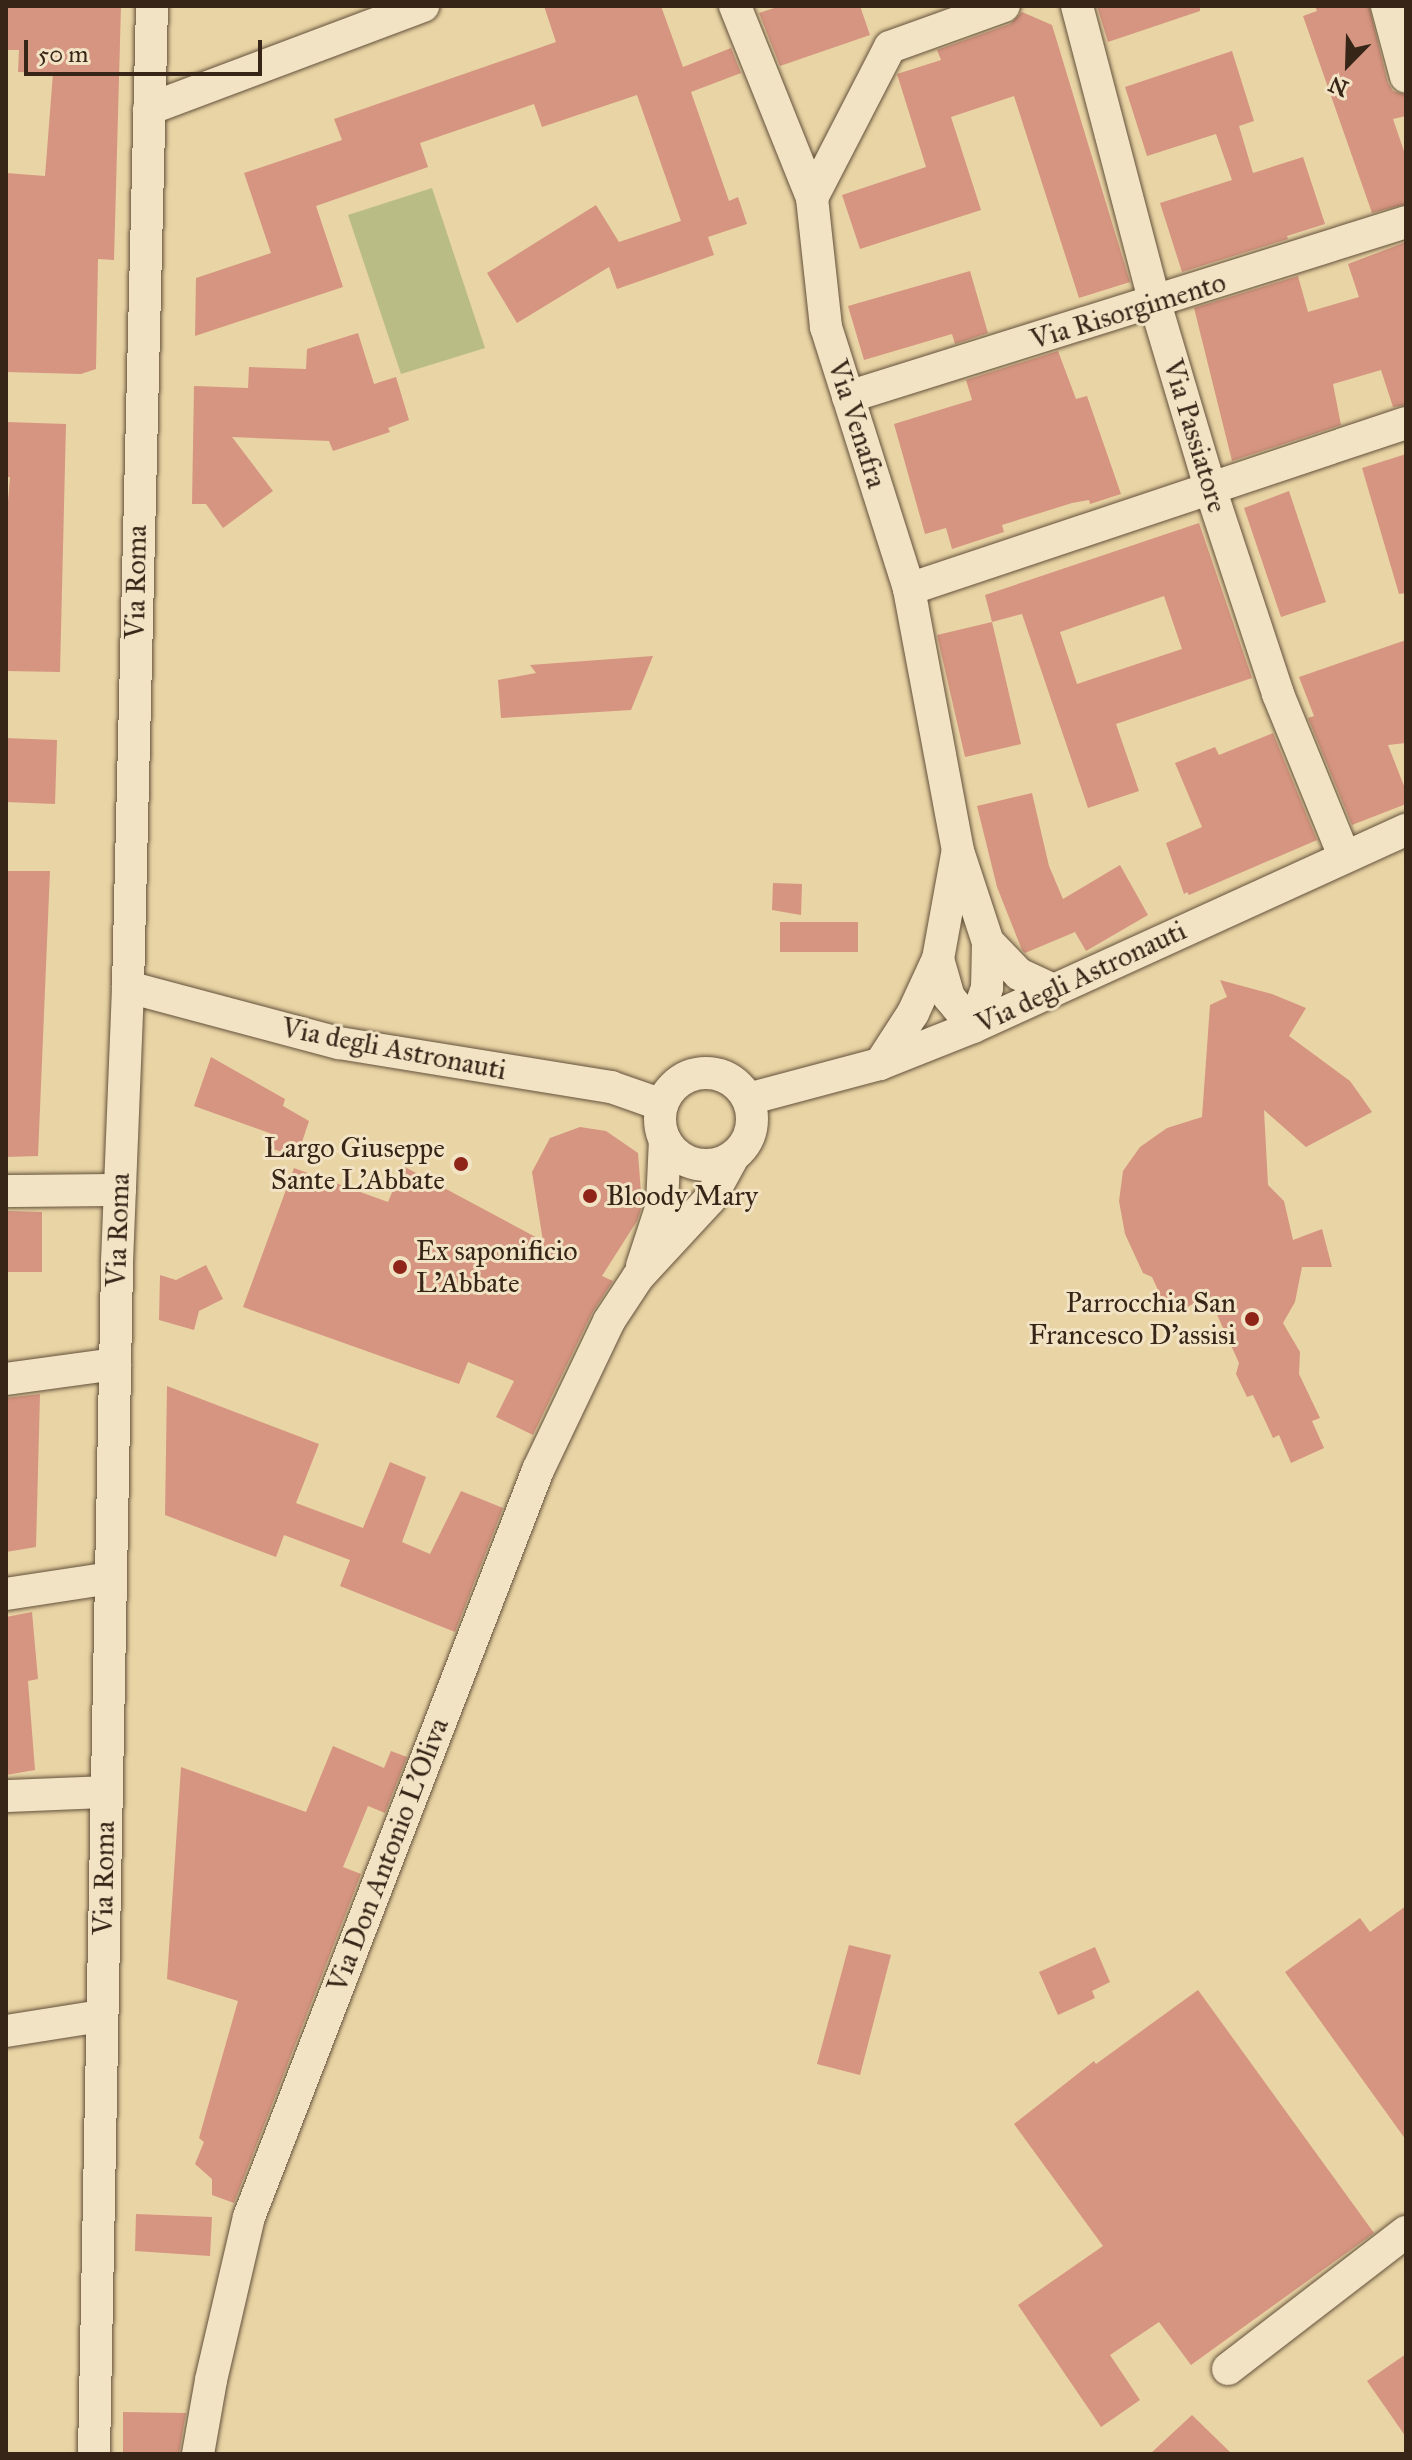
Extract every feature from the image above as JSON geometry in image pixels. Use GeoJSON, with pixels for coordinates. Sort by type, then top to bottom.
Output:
{"type":"FeatureCollection","features":[{"type":"Feature","properties":{"kind":"street","name":"Via Roma"},"geometry":{"type":"LineString","coordinates":[[94,2454],[115,1364],[128,987],[152,6]]}},
{"type":"Feature","properties":{"kind":"street"},"geometry":{"type":"LineString","coordinates":[[149,109],[423,6]]}},
{"type":"Feature","properties":{"kind":"street","name":"Via Venafra"},"geometry":{"type":"LineString","coordinates":[[735,6],[812,198],[826,327],[909,589],[958,851],[988,942],[987,988],[973,1027]]}},
{"type":"Feature","properties":{"kind":"street"},"geometry":{"type":"LineString","coordinates":[[812,198],[890,47],[1004,6]]}},
{"type":"Feature","properties":{"kind":"street","name":"Via Passiatore"},"geometry":{"type":"LineString","coordinates":[[1077,6],[1155,303],[1210,488],[1278,694],[1344,856]]}},
{"type":"Feature","properties":{"kind":"street"},"geometry":{"type":"LineString","coordinates":[[1387,6],[1406,77]]}},
{"type":"Feature","properties":{"kind":"street","name":"Via Risorgimento"},"geometry":{"type":"LineString","coordinates":[[848,397],[1406,222]]}},
{"type":"Feature","properties":{"kind":"street"},"geometry":{"type":"LineString","coordinates":[[909,589],[1406,423]]}},
{"type":"Feature","properties":{"kind":"street","name":"Via degli Astronauti"},"geometry":{"type":"LineString","coordinates":[[748,1099],[880,1064],[973,1027],[1406,830]]}},
{"type":"Feature","properties":{"kind":"street","name":"Via Venafra"},"geometry":{"type":"LineString","coordinates":[[880,1064],[913,1013],[938,959],[958,851]]}},
{"type":"Feature","properties":{"kind":"street","name":"Via Venafra"},"geometry":{"type":"LineString","coordinates":[[988,942],[1019,974],[1054,990]]}},
{"type":"Feature","properties":{"kind":"street","name":"Via Venafra"},"geometry":{"type":"LineString","coordinates":[[938,959],[949,997],[973,1027]]}},
{"type":"Feature","properties":{"kind":"street","name":"Via degli Astronauti"},"geometry":{"type":"LineString","coordinates":[[128,987],[339,1043],[611,1087],[662,1105]]}},
{"type":"Feature","properties":{"kind":"street"},"geometry":{"type":"LineString","coordinates":[[695,1074],[726,1077],[748,1099],[752,1111],[749,1137],[733,1157],[703,1165],[688,1161],[665,1140],[661,1129],[662,1105],[669,1091],[695,1074]]}},
{"type":"Feature","properties":{"kind":"street","name":"Via Don Antonio L'Oliva"},"geometry":{"type":"LineString","coordinates":[[638,1277],[662,1205],[665,1140]]}},
{"type":"Feature","properties":{"kind":"street","name":"Via Don Antonio L'Oliva"},"geometry":{"type":"LineString","coordinates":[[198,2454],[211,2380],[249,2217],[538,1470],[609,1321],[638,1277],[710,1199],[733,1157]]}},
{"type":"Feature","properties":{"kind":"street"},"geometry":{"type":"LineString","coordinates":[[6,1191],[120,1190]]}},
{"type":"Feature","properties":{"kind":"street"},"geometry":{"type":"LineString","coordinates":[[6,1379],[115,1364]]}},
{"type":"Feature","properties":{"kind":"street"},"geometry":{"type":"LineString","coordinates":[[6,1594],[110,1578]]}},
{"type":"Feature","properties":{"kind":"street"},"geometry":{"type":"LineString","coordinates":[[6,1796],[105,1792]]}},
{"type":"Feature","properties":{"kind":"street"},"geometry":{"type":"LineString","coordinates":[[6,2031],[101,2016]]}},
{"type":"Feature","properties":{"kind":"street"},"geometry":{"type":"LineString","coordinates":[[1228,2369],[1406,2232]]}},
{"type":"Feature","properties":{"kind":"green space"},"geometry":{"type":"Polygon","coordinates":[[[432,188],[485,348],[401,374],[348,215],[432,188]]]}},
{"type":"Feature","properties":{"kind":"building"},"geometry":{"type":"Polygon","coordinates":[[[6,6],[121,6],[114,260],[98,259],[96,369],[81,374],[6,372],[6,173],[45,176],[53,73],[18,72],[19,50],[6,50],[6,6]]]}},
{"type":"Feature","properties":{"kind":"building"},"geometry":{"type":"Polygon","coordinates":[[[544,6],[661,6],[683,67],[731,48],[741,73],[691,92],[729,201],[738,197],[747,224],[708,237],[714,255],[617,289],[609,267],[517,323],[487,273],[596,205],[619,242],[681,221],[637,95],[542,127],[534,104],[420,143],[428,167],[316,206],[343,287],[195,336],[196,278],[271,253],[244,173],[342,140],[334,119],[556,42],[544,6]]]}},
{"type":"Feature","properties":{"kind":"building"},"geometry":{"type":"Polygon","coordinates":[[[780,6],[860,6],[870,35],[780,66],[759,13],[780,6]]]}},
{"type":"Feature","properties":{"kind":"building"},"geometry":{"type":"Polygon","coordinates":[[[1097,6],[1200,6],[1200,11],[1108,42],[1097,6]]]}},
{"type":"Feature","properties":{"kind":"building"},"geometry":{"type":"Polygon","coordinates":[[[1315,6],[1369,6],[1388,83],[1393,91],[1406,95],[1406,116],[1393,119],[1406,157],[1406,204],[1372,213],[1303,16],[1317,11],[1315,6]]]}},
{"type":"Feature","properties":{"kind":"building"},"geometry":{"type":"Polygon","coordinates":[[[1022,12],[1052,25],[1130,282],[1079,298],[1014,96],[951,117],[981,210],[860,249],[842,195],[926,167],[897,74],[941,60],[937,50],[1010,24],[1022,12]]]}},
{"type":"Feature","properties":{"kind":"building"},"geometry":{"type":"Polygon","coordinates":[[[1232,51],[1254,121],[1239,126],[1253,173],[1303,157],[1325,224],[1287,236],[1288,239],[1182,272],[1160,203],[1232,180],[1216,134],[1147,156],[1125,87],[1232,51]]]}},
{"type":"Feature","properties":{"kind":"building"},"geometry":{"type":"Polygon","coordinates":[[[1406,242],[1406,405],[1393,407],[1381,370],[1333,384],[1341,425],[1232,461],[1194,308],[1298,276],[1308,312],[1359,297],[1348,264],[1406,242]]]}},
{"type":"Feature","properties":{"kind":"building"},"geometry":{"type":"Polygon","coordinates":[[[970,271],[988,333],[955,344],[952,334],[864,360],[848,306],[970,271]]]}},
{"type":"Feature","properties":{"kind":"building"},"geometry":{"type":"Polygon","coordinates":[[[358,333],[374,384],[396,377],[409,420],[388,428],[390,432],[333,451],[329,441],[232,437],[273,491],[223,528],[206,504],[192,504],[194,386],[248,388],[249,367],[306,369],[307,349],[358,333]]]}},
{"type":"Feature","properties":{"kind":"building"},"geometry":{"type":"Polygon","coordinates":[[[1058,351],[1076,399],[1087,396],[1121,494],[1090,504],[1089,500],[1072,503],[1002,525],[1004,532],[952,549],[946,528],[925,534],[894,424],[972,400],[966,380],[1058,351]]]}},
{"type":"Feature","properties":{"kind":"building"},"geometry":{"type":"Polygon","coordinates":[[[6,422],[66,424],[60,672],[6,671],[6,526],[10,477],[6,477],[6,422]]]}},
{"type":"Feature","properties":{"kind":"building"},"geometry":{"type":"Polygon","coordinates":[[[1406,454],[1406,593],[1399,594],[1362,468],[1406,454]]]}},
{"type":"Feature","properties":{"kind":"building"},"geometry":{"type":"Polygon","coordinates":[[[1289,491],[1326,602],[1281,617],[1244,508],[1289,491]]]}},
{"type":"Feature","properties":{"kind":"building"},"geometry":{"type":"Polygon","coordinates":[[[1199,523],[1252,678],[1116,724],[1139,791],[1088,808],[1022,614],[992,622],[985,595],[1199,523]],[[1164,596],[1060,632],[1077,684],[1182,649],[1164,596]]]}},
{"type":"Feature","properties":{"kind":"building"},"geometry":{"type":"Polygon","coordinates":[[[992,622],[1021,744],[965,757],[937,635],[992,622]]]}},
{"type":"Feature","properties":{"kind":"building"},"geometry":{"type":"Polygon","coordinates":[[[1406,640],[1406,743],[1388,745],[1406,791],[1406,804],[1352,825],[1308,718],[1314,716],[1299,677],[1406,640]]]}},
{"type":"Feature","properties":{"kind":"building"},"geometry":{"type":"Polygon","coordinates":[[[653,656],[631,710],[501,718],[498,680],[536,673],[530,665],[653,656]]]}},
{"type":"Feature","properties":{"kind":"building"},"geometry":{"type":"Polygon","coordinates":[[[1273,733],[1317,840],[1189,895],[1187,892],[1184,894],[1166,843],[1202,827],[1175,763],[1215,747],[1219,755],[1273,733]]]}},
{"type":"Feature","properties":{"kind":"building"},"geometry":{"type":"Polygon","coordinates":[[[6,738],[57,740],[55,804],[6,802],[6,738]]]}},
{"type":"Feature","properties":{"kind":"building"},"geometry":{"type":"Polygon","coordinates":[[[1032,793],[1049,866],[1063,899],[1120,865],[1148,915],[1086,951],[1075,932],[1025,953],[1022,950],[997,887],[977,806],[1032,793]]]}},
{"type":"Feature","properties":{"kind":"building"},"geometry":{"type":"Polygon","coordinates":[[[6,871],[50,871],[38,1156],[6,1157],[6,871]]]}},
{"type":"Feature","properties":{"kind":"building"},"geometry":{"type":"Polygon","coordinates":[[[773,883],[802,884],[801,915],[772,910],[773,883]]]}},
{"type":"Feature","properties":{"kind":"building"},"geometry":{"type":"Polygon","coordinates":[[[780,922],[858,922],[858,952],[780,952],[780,922]]]}},
{"type":"Feature","properties":{"kind":"building"},"geometry":{"type":"Polygon","coordinates":[[[1220,980],[1272,994],[1306,1008],[1289,1036],[1350,1081],[1372,1112],[1306,1147],[1264,1110],[1268,1185],[1284,1201],[1293,1240],[1322,1229],[1332,1267],[1302,1267],[1295,1302],[1283,1323],[1300,1352],[1299,1374],[1320,1418],[1312,1421],[1324,1448],[1291,1463],[1279,1435],[1273,1438],[1253,1395],[1247,1397],[1236,1374],[1239,1363],[1209,1297],[1180,1310],[1174,1296],[1163,1301],[1152,1277],[1143,1273],[1125,1234],[1119,1201],[1123,1171],[1140,1147],[1167,1128],[1202,1117],[1210,1005],[1227,997],[1220,980]]]}},
{"type":"Feature","properties":{"kind":"building"},"geometry":{"type":"Polygon","coordinates":[[[211,1057],[285,1099],[283,1106],[309,1121],[297,1157],[267,1147],[272,1134],[194,1106],[211,1057]]]}},
{"type":"Feature","properties":{"kind":"building","name":"Ex saponificio L'Abbate"},"geometry":{"type":"Polygon","coordinates":[[[580,1127],[606,1131],[638,1153],[642,1206],[637,1221],[602,1276],[613,1281],[592,1313],[533,1435],[496,1417],[514,1381],[468,1362],[459,1384],[243,1307],[294,1168],[388,1202],[403,1166],[543,1241],[532,1172],[550,1138],[580,1127]]]}},
{"type":"Feature","properties":{"kind":"building"},"geometry":{"type":"Polygon","coordinates":[[[6,1211],[42,1212],[42,1272],[6,1272],[6,1211]]]}},
{"type":"Feature","properties":{"kind":"building"},"geometry":{"type":"Polygon","coordinates":[[[206,1265],[223,1299],[199,1311],[194,1330],[159,1320],[160,1275],[176,1280],[206,1265]]]}},
{"type":"Feature","properties":{"kind":"building"},"geometry":{"type":"Polygon","coordinates":[[[167,1386],[319,1444],[296,1503],[363,1528],[390,1462],[426,1477],[402,1542],[430,1554],[461,1491],[503,1508],[455,1632],[340,1586],[350,1560],[284,1535],[276,1557],[165,1515],[167,1386]]]}},
{"type":"Feature","properties":{"kind":"building"},"geometry":{"type":"Polygon","coordinates":[[[40,1394],[36,1547],[6,1552],[6,1398],[40,1394]]]}},
{"type":"Feature","properties":{"kind":"building"},"geometry":{"type":"Polygon","coordinates":[[[32,1612],[38,1679],[28,1681],[35,1770],[6,1775],[6,1617],[32,1612]]]}},
{"type":"Feature","properties":{"kind":"building"},"geometry":{"type":"Polygon","coordinates":[[[333,1746],[384,1768],[391,1751],[407,1757],[385,1813],[368,1806],[343,1867],[361,1874],[234,2203],[212,2195],[212,2179],[195,2164],[204,2142],[199,2138],[238,2001],[167,1979],[181,1767],[306,1812],[333,1746]]]}},
{"type":"Feature","properties":{"kind":"building"},"geometry":{"type":"Polygon","coordinates":[[[1406,1906],[1406,2140],[1285,1972],[1360,1918],[1370,1932],[1406,1906]]]}},
{"type":"Feature","properties":{"kind":"building"},"geometry":{"type":"Polygon","coordinates":[[[849,1945],[891,1955],[860,2075],[817,2064],[849,1945]]]}},
{"type":"Feature","properties":{"kind":"building"},"geometry":{"type":"Polygon","coordinates":[[[1095,1947],[1110,1982],[1092,1991],[1095,1998],[1058,2015],[1039,1972],[1095,1947]]]}},
{"type":"Feature","properties":{"kind":"building"},"geometry":{"type":"Polygon","coordinates":[[[1198,1990],[1374,2233],[1191,2365],[1159,2322],[1110,2355],[1140,2400],[1101,2427],[1018,2305],[1103,2246],[1014,2124],[1094,2061],[1096,2064],[1198,1990]]]}},
{"type":"Feature","properties":{"kind":"building"},"geometry":{"type":"Polygon","coordinates":[[[136,2214],[212,2217],[210,2256],[135,2251],[136,2214]]]}},
{"type":"Feature","properties":{"kind":"building"},"geometry":{"type":"Polygon","coordinates":[[[1406,2354],[1406,2437],[1367,2381],[1406,2354]]]}},
{"type":"Feature","properties":{"kind":"building"},"geometry":{"type":"Polygon","coordinates":[[[123,2412],[186,2413],[179,2454],[123,2454],[123,2412]]]}},
{"type":"Feature","properties":{"kind":"building"},"geometry":{"type":"Polygon","coordinates":[[[1192,2415],[1232,2454],[1150,2454],[1192,2415]]]}},
{"type":"Feature","properties":{"kind":"place","name":"Largo Giuseppe Sante L'Abbate"},"geometry":{"type":"Point","coordinates":[461,1164]}},
{"type":"Feature","properties":{"kind":"place","name":"Bloody Mary"},"geometry":{"type":"Point","coordinates":[590,1196]}},
{"type":"Feature","properties":{"kind":"place","name":"Ex saponificio L'Abbate"},"geometry":{"type":"Point","coordinates":[400,1267]}},
{"type":"Feature","properties":{"kind":"place","name":"Parrocchia San Francesco D'assisi"},"geometry":{"type":"Point","coordinates":[1252,1319]}}]}
